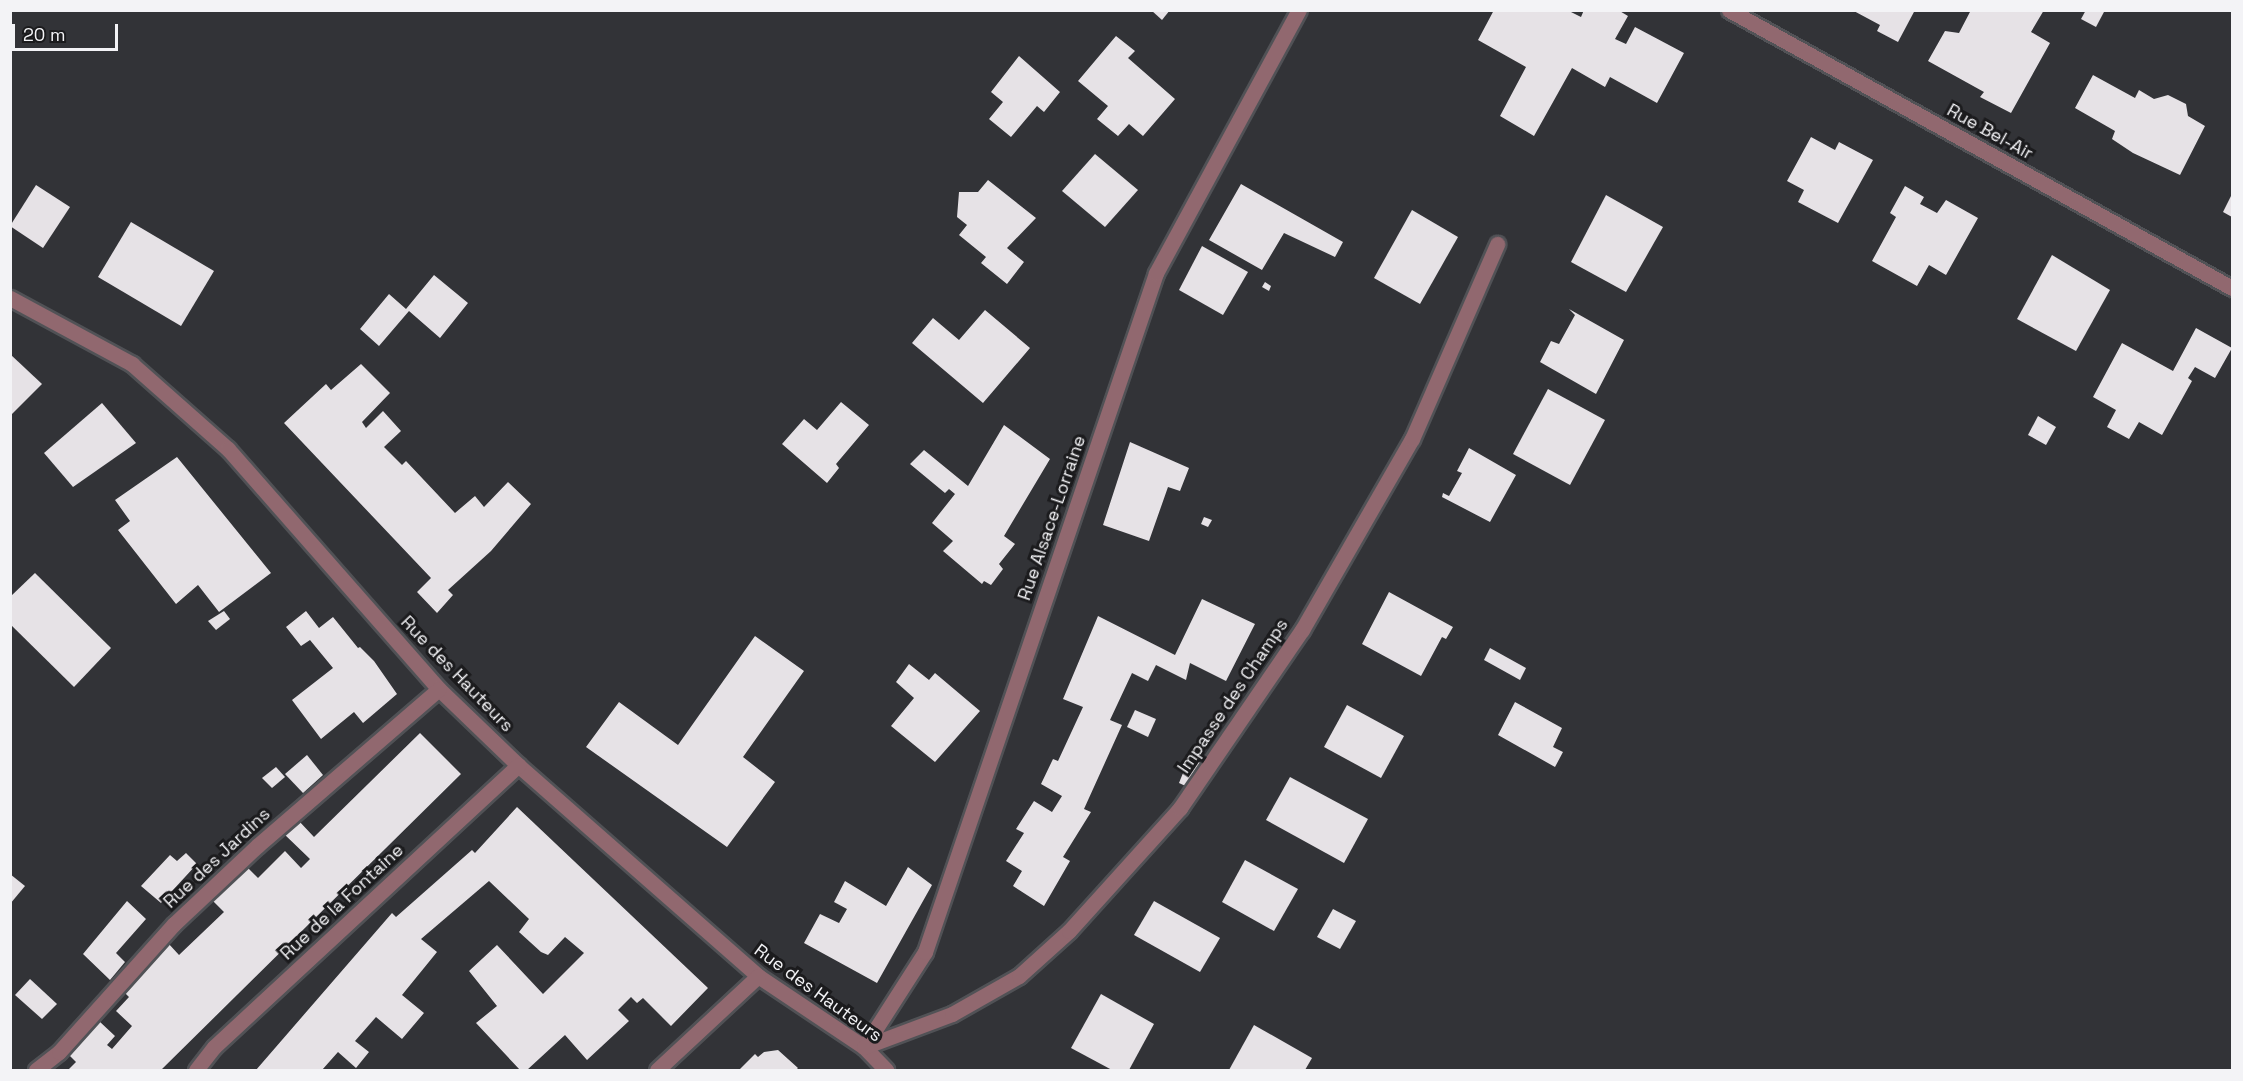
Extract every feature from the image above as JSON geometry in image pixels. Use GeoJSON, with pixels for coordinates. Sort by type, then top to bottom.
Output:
{"type":"FeatureCollection","features":[{"type":"Feature","properties":{"kind":"street","name":"Rue Alsace-Lorraine"},"geometry":{"type":"LineString","coordinates":[[864,1047],[925,952],[1156,273],[1299,10]]}},
{"type":"Feature","properties":{"kind":"street","name":"Rue Bel-Air"},"geometry":{"type":"LineString","coordinates":[[1729,10],[2232,288]]}},
{"type":"Feature","properties":{"kind":"street","name":"Impasse des Champs"},"geometry":{"type":"LineString","coordinates":[[864,1047],[952,1014],[1019,976],[1069,931],[1180,808],[1302,630],[1412,439],[1497,244]]}},
{"type":"Feature","properties":{"kind":"street","name":"Rue des Hauteurs"},"geometry":{"type":"LineString","coordinates":[[10,298],[132,364],[228,449],[439,689],[518,765],[758,976],[864,1047],[886,1071]]}},
{"type":"Feature","properties":{"kind":"street","name":"Rue des Jardins"},"geometry":{"type":"LineString","coordinates":[[36,1071],[59,1052],[174,924],[439,689]]}},
{"type":"Feature","properties":{"kind":"street","name":"Rue de la Fontaine"},"geometry":{"type":"LineString","coordinates":[[196,1071],[214,1047],[518,765]]}},
{"type":"Feature","properties":{"kind":"street"},"geometry":{"type":"LineString","coordinates":[[657,1071],[758,976]]}},
{"type":"Feature","properties":{"kind":"building"},"geometry":{"type":"Polygon","coordinates":[[[1151,10],[1170,10],[1162,20],[1151,10]]]}},
{"type":"Feature","properties":{"kind":"building"},"geometry":{"type":"Polygon","coordinates":[[[1494,10],[1567,10],[1581,17],[1584,10],[1618,10],[1628,16],[1615,39],[1626,44],[1635,27],[1684,53],[1657,103],[1610,77],[1605,87],[1572,68],[1534,136],[1500,116],[1526,67],[1478,40],[1494,10]]]}},
{"type":"Feature","properties":{"kind":"building"},"geometry":{"type":"Polygon","coordinates":[[[1852,10],[1915,10],[1898,42],[1877,31],[1880,25],[1852,10]]]}},
{"type":"Feature","properties":{"kind":"building"},"geometry":{"type":"Polygon","coordinates":[[[1971,10],[2044,10],[2031,32],[2050,43],[2011,113],[1980,97],[1984,92],[1928,61],[1945,31],[1959,33],[1971,10]]]}},
{"type":"Feature","properties":{"kind":"building"},"geometry":{"type":"Polygon","coordinates":[[[2086,10],[2105,10],[2096,27],[2081,19],[2086,10]]]}},
{"type":"Feature","properties":{"kind":"building"},"geometry":{"type":"Polygon","coordinates":[[[1116,36],[1135,51],[1128,58],[1175,99],[1143,136],[1129,124],[1118,136],[1097,119],[1108,106],[1078,81],[1116,36]]]}},
{"type":"Feature","properties":{"kind":"building"},"geometry":{"type":"Polygon","coordinates":[[[1019,56],[1060,92],[1044,112],[1037,106],[1011,137],[989,119],[1003,102],[991,92],[1019,56]]]}},
{"type":"Feature","properties":{"kind":"building"},"geometry":{"type":"Polygon","coordinates":[[[2093,75],[2135,98],[2139,90],[2154,99],[2168,95],[2186,104],[2188,116],[2205,126],[2180,175],[2133,153],[2112,139],[2115,131],[2075,108],[2093,75]]]}},
{"type":"Feature","properties":{"kind":"building"},"geometry":{"type":"Polygon","coordinates":[[[1811,137],[1835,150],[1839,142],[1873,160],[1838,223],[1798,202],[1804,190],[1787,181],[1811,137]]]}},
{"type":"Feature","properties":{"kind":"building"},"geometry":{"type":"Polygon","coordinates":[[[1095,154],[1138,190],[1105,227],[1062,191],[1095,154]]]}},
{"type":"Feature","properties":{"kind":"building"},"geometry":{"type":"Polygon","coordinates":[[[988,180],[1036,218],[1007,248],[1024,262],[1007,284],[981,263],[986,257],[959,235],[967,225],[957,217],[959,192],[978,192],[988,180]]]}},
{"type":"Feature","properties":{"kind":"building"},"geometry":{"type":"Polygon","coordinates":[[[1241,184],[1343,242],[1335,257],[1284,233],[1262,270],[1209,240],[1241,184]]]}},
{"type":"Feature","properties":{"kind":"building"},"geometry":{"type":"Polygon","coordinates":[[[36,185],[70,207],[43,248],[10,226],[36,185]]]}},
{"type":"Feature","properties":{"kind":"building"},"geometry":{"type":"Polygon","coordinates":[[[1905,186],[1924,197],[1920,204],[1937,213],[1946,200],[1978,218],[1946,275],[1929,265],[1917,286],[1872,261],[1896,217],[1890,213],[1905,186]]]}},
{"type":"Feature","properties":{"kind":"building"},"geometry":{"type":"Polygon","coordinates":[[[2232,194],[2232,217],[2223,212],[2232,194]]]}},
{"type":"Feature","properties":{"kind":"building"},"geometry":{"type":"Polygon","coordinates":[[[1606,195],[1663,227],[1626,292],[1571,262],[1606,195]]]}},
{"type":"Feature","properties":{"kind":"building"},"geometry":{"type":"Polygon","coordinates":[[[1412,210],[1458,237],[1420,304],[1374,278],[1412,210]]]}},
{"type":"Feature","properties":{"kind":"building"},"geometry":{"type":"Polygon","coordinates":[[[131,222],[214,271],[181,326],[98,277],[131,222]]]}},
{"type":"Feature","properties":{"kind":"building"},"geometry":{"type":"Polygon","coordinates":[[[1202,246],[1248,272],[1223,315],[1179,290],[1202,246]]]}},
{"type":"Feature","properties":{"kind":"building"},"geometry":{"type":"Polygon","coordinates":[[[2052,255],[2110,290],[2076,351],[2017,319],[2052,255]]]}},
{"type":"Feature","properties":{"kind":"building"},"geometry":{"type":"Polygon","coordinates":[[[434,275],[468,303],[440,338],[409,311],[379,346],[360,329],[389,294],[406,309],[434,275]]]}},
{"type":"Feature","properties":{"kind":"building"},"geometry":{"type":"Polygon","coordinates":[[[1265,282],[1271,286],[1269,291],[1262,287],[1265,282]]]}},
{"type":"Feature","properties":{"kind":"building"},"geometry":{"type":"Polygon","coordinates":[[[1569,309],[1624,340],[1596,394],[1540,362],[1551,341],[1559,344],[1575,315],[1569,309]]]}},
{"type":"Feature","properties":{"kind":"building"},"geometry":{"type":"Polygon","coordinates":[[[985,310],[1030,348],[983,403],[912,343],[933,318],[959,340],[985,310]]]}},
{"type":"Feature","properties":{"kind":"building"},"geometry":{"type":"Polygon","coordinates":[[[2196,328],[2232,348],[2215,378],[2195,367],[2188,378],[2192,381],[2162,435],[2139,422],[2129,439],[2107,427],[2116,410],[2093,397],[2122,343],[2173,371],[2196,328]]]}},
{"type":"Feature","properties":{"kind":"building"},"geometry":{"type":"Polygon","coordinates":[[[10,354],[42,384],[10,416],[10,354]]]}},
{"type":"Feature","properties":{"kind":"building"},"geometry":{"type":"Polygon","coordinates":[[[361,364],[390,393],[362,422],[366,428],[383,411],[401,431],[384,447],[402,465],[406,461],[455,513],[475,496],[484,507],[508,482],[531,504],[491,551],[448,590],[453,595],[437,613],[417,592],[431,578],[284,423],[326,384],[331,390],[361,364]]]}},
{"type":"Feature","properties":{"kind":"building"},"geometry":{"type":"Polygon","coordinates":[[[1548,389],[1605,420],[1570,485],[1513,454],[1548,389]]]}},
{"type":"Feature","properties":{"kind":"building"},"geometry":{"type":"Polygon","coordinates":[[[841,402],[869,425],[836,464],[839,468],[827,483],[782,444],[804,419],[817,430],[841,402]]]}},
{"type":"Feature","properties":{"kind":"building"},"geometry":{"type":"Polygon","coordinates":[[[102,403],[136,443],[73,487],[44,453],[102,403]]]}},
{"type":"Feature","properties":{"kind":"building"},"geometry":{"type":"Polygon","coordinates":[[[2038,416],[2056,427],[2046,445],[2028,435],[2038,416]]]}},
{"type":"Feature","properties":{"kind":"building"},"geometry":{"type":"Polygon","coordinates":[[[1004,425],[1050,459],[1004,536],[1015,544],[999,564],[1003,569],[991,585],[984,581],[982,584],[943,551],[953,541],[932,523],[955,494],[949,489],[945,493],[910,464],[924,450],[968,486],[1004,425]]]}},
{"type":"Feature","properties":{"kind":"building"},"geometry":{"type":"Polygon","coordinates":[[[1130,442],[1189,468],[1180,491],[1168,487],[1149,541],[1103,525],[1130,442]]]}},
{"type":"Feature","properties":{"kind":"building"},"geometry":{"type":"Polygon","coordinates":[[[1469,448],[1516,475],[1490,522],[1442,497],[1443,493],[1449,496],[1462,473],[1457,471],[1469,448]]]}},
{"type":"Feature","properties":{"kind":"building"},"geometry":{"type":"Polygon","coordinates":[[[177,457],[271,573],[219,612],[198,585],[176,604],[118,530],[130,521],[115,500],[177,457]]]}},
{"type":"Feature","properties":{"kind":"building"},"geometry":{"type":"Polygon","coordinates":[[[1204,517],[1212,520],[1208,527],[1201,524],[1204,517]]]}},
{"type":"Feature","properties":{"kind":"building"},"geometry":{"type":"Polygon","coordinates":[[[35,573],[111,648],[74,687],[10,624],[10,597],[35,573]]]}},
{"type":"Feature","properties":{"kind":"building"},"geometry":{"type":"Polygon","coordinates":[[[1389,592],[1453,627],[1446,639],[1442,637],[1421,676],[1362,644],[1389,592]]]}},
{"type":"Feature","properties":{"kind":"building"},"geometry":{"type":"Polygon","coordinates":[[[1202,599],[1255,624],[1226,681],[1190,663],[1186,680],[1156,665],[1148,681],[1132,673],[1110,720],[1122,725],[1084,809],[1091,812],[1063,857],[1070,861],[1044,906],[1013,886],[1022,871],[1006,861],[1024,833],[1016,829],[1034,801],[1052,812],[1062,796],[1041,784],[1053,759],[1058,761],[1083,707],[1063,699],[1098,616],[1175,655],[1202,599]]]}},
{"type":"Feature","properties":{"kind":"building"},"geometry":{"type":"Polygon","coordinates":[[[224,611],[230,619],[216,630],[208,621],[224,611]]]}},
{"type":"Feature","properties":{"kind":"building"},"geometry":{"type":"Polygon","coordinates":[[[306,611],[319,628],[333,617],[358,648],[360,647],[374,661],[397,694],[363,723],[354,712],[321,739],[292,700],[333,668],[310,640],[301,646],[286,627],[306,611]]]}},
{"type":"Feature","properties":{"kind":"building"},"geometry":{"type":"Polygon","coordinates":[[[755,636],[804,671],[743,757],[775,782],[727,847],[586,747],[619,702],[678,745],[755,636]]]}},
{"type":"Feature","properties":{"kind":"building"},"geometry":{"type":"Polygon","coordinates":[[[1490,648],[1526,668],[1520,680],[1484,660],[1490,648]]]}},
{"type":"Feature","properties":{"kind":"building"},"geometry":{"type":"Polygon","coordinates":[[[909,664],[929,680],[935,673],[980,711],[935,762],[891,726],[914,698],[896,682],[909,664]]]}},
{"type":"Feature","properties":{"kind":"building"},"geometry":{"type":"Polygon","coordinates":[[[1515,702],[1562,728],[1553,747],[1563,752],[1555,767],[1498,735],[1515,702]]]}},
{"type":"Feature","properties":{"kind":"building"},"geometry":{"type":"Polygon","coordinates":[[[1347,705],[1404,736],[1381,778],[1324,747],[1347,705]]]}},
{"type":"Feature","properties":{"kind":"building"},"geometry":{"type":"Polygon","coordinates":[[[1135,710],[1156,719],[1148,737],[1127,727],[1135,710]]]}},
{"type":"Feature","properties":{"kind":"building"},"geometry":{"type":"Polygon","coordinates":[[[420,733],[461,774],[161,1070],[68,1070],[76,1062],[68,1054],[99,1021],[115,1036],[107,1045],[112,1049],[132,1026],[116,1011],[129,997],[124,992],[168,943],[179,955],[224,912],[210,898],[245,865],[258,878],[285,851],[301,868],[310,859],[283,833],[298,820],[314,837],[420,733]]]}},
{"type":"Feature","properties":{"kind":"building"},"geometry":{"type":"Polygon","coordinates":[[[307,755],[323,775],[303,793],[285,774],[307,755]]]}},
{"type":"Feature","properties":{"kind":"building"},"geometry":{"type":"Polygon","coordinates":[[[1189,758],[1203,764],[1190,788],[1179,783],[1189,758]]]}},
{"type":"Feature","properties":{"kind":"building"},"geometry":{"type":"Polygon","coordinates":[[[276,767],[285,777],[272,788],[262,778],[276,767]]]}},
{"type":"Feature","properties":{"kind":"building"},"geometry":{"type":"Polygon","coordinates":[[[1290,777],[1368,819],[1344,863],[1266,820],[1290,777]]]}},
{"type":"Feature","properties":{"kind":"building"},"geometry":{"type":"Polygon","coordinates":[[[517,807],[708,988],[671,1026],[643,998],[637,1003],[631,997],[618,1010],[629,1021],[587,1060],[565,1035],[527,1070],[520,1070],[476,1023],[497,1006],[469,971],[497,945],[543,994],[584,953],[565,937],[548,955],[541,952],[519,932],[529,919],[489,881],[421,939],[437,952],[402,995],[424,1013],[402,1039],[376,1017],[355,1041],[369,1052],[356,1068],[338,1052],[322,1070],[256,1070],[392,913],[396,917],[472,850],[475,853],[517,807]]]}},
{"type":"Feature","properties":{"kind":"building"},"geometry":{"type":"Polygon","coordinates":[[[186,853],[197,864],[161,903],[141,886],[170,855],[177,861],[186,853]]]}},
{"type":"Feature","properties":{"kind":"building"},"geometry":{"type":"Polygon","coordinates":[[[1245,860],[1298,889],[1274,931],[1222,902],[1245,860]]]}},
{"type":"Feature","properties":{"kind":"building"},"geometry":{"type":"Polygon","coordinates":[[[908,867],[932,885],[877,983],[804,943],[820,914],[839,923],[847,909],[834,902],[845,881],[886,906],[908,867]]]}},
{"type":"Feature","properties":{"kind":"building"},"geometry":{"type":"Polygon","coordinates":[[[10,874],[25,886],[10,904],[10,874]]]}},
{"type":"Feature","properties":{"kind":"building"},"geometry":{"type":"Polygon","coordinates":[[[127,901],[146,919],[116,953],[125,962],[110,980],[83,954],[127,901]]]}},
{"type":"Feature","properties":{"kind":"building"},"geometry":{"type":"Polygon","coordinates":[[[1154,901],[1220,938],[1200,972],[1134,935],[1154,901]]]}},
{"type":"Feature","properties":{"kind":"building"},"geometry":{"type":"Polygon","coordinates":[[[1333,909],[1356,921],[1340,949],[1317,937],[1333,909]]]}},
{"type":"Feature","properties":{"kind":"building"},"geometry":{"type":"Polygon","coordinates":[[[30,979],[57,1004],[42,1019],[15,995],[30,979]]]}},
{"type":"Feature","properties":{"kind":"building"},"geometry":{"type":"Polygon","coordinates":[[[1101,994],[1154,1024],[1129,1070],[1112,1070],[1071,1048],[1101,994]]]}},
{"type":"Feature","properties":{"kind":"building"},"geometry":{"type":"Polygon","coordinates":[[[1254,1025],[1312,1058],[1305,1070],[1229,1070],[1254,1025]]]}},
{"type":"Feature","properties":{"kind":"building"},"geometry":{"type":"Polygon","coordinates":[[[778,1050],[798,1068],[796,1070],[739,1070],[755,1054],[758,1057],[764,1052],[778,1050]]]}}]}
